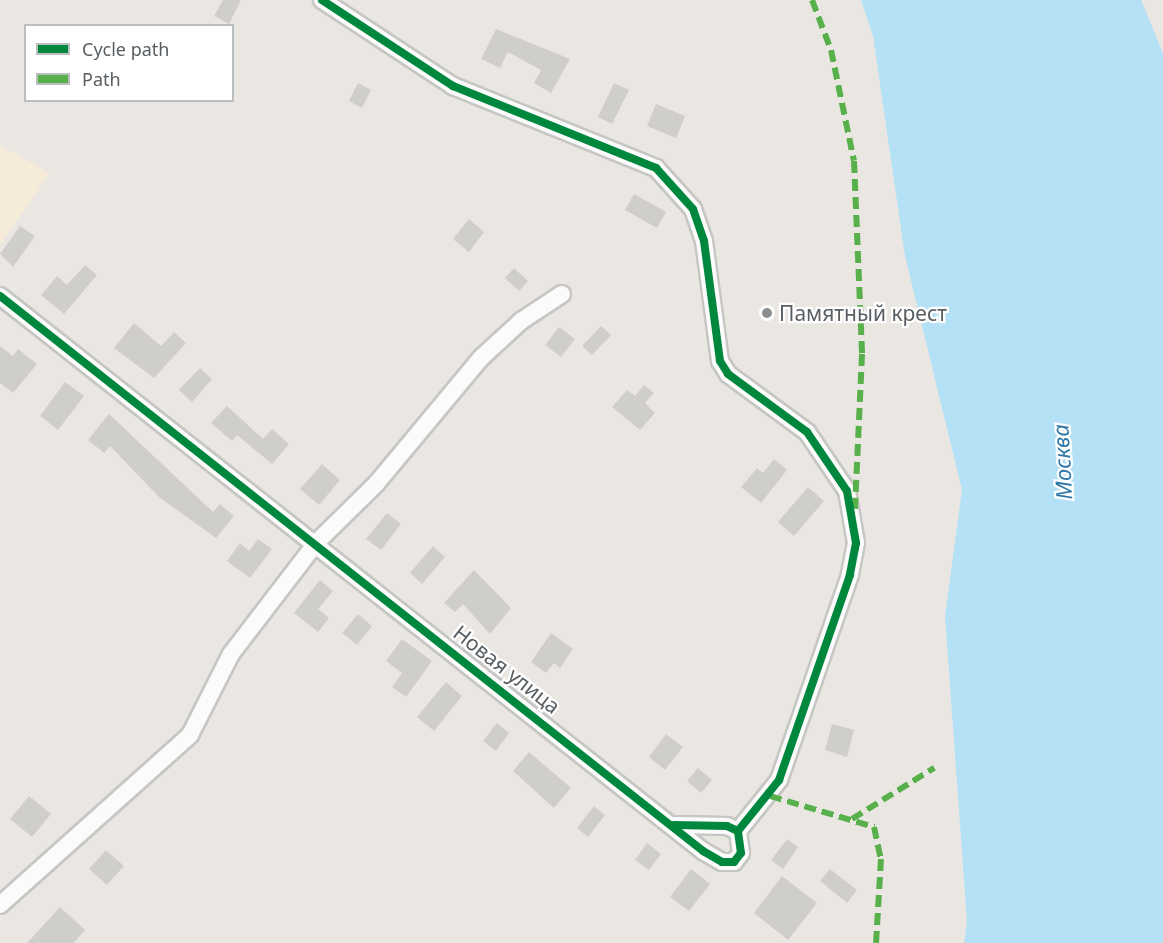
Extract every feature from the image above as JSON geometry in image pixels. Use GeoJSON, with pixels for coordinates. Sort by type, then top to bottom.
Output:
{"type":"FeatureCollection","features":[{"type":"Feature","properties":{"kind":"street"},"geometry":{"type":"LineString","coordinates":[[322,0],[453,86],[656,168],[693,209],[704,241],[720,361],[728,374],[807,432],[847,491],[856,543],[850,575],[779,780],[738,831],[727,826],[674,825]]}},
{"type":"Feature","properties":{"kind":"street"},"geometry":{"type":"LineString","coordinates":[[0,906],[190,735],[231,654],[317,542],[376,484],[482,357],[521,321],[562,294]]}},
{"type":"Feature","properties":{"kind":"street","name":"Новая улица"},"geometry":{"type":"LineString","coordinates":[[0,296],[317,542],[722,862],[734,862],[741,853],[738,831]]}},
{"type":"Feature","properties":{"kind":"shaded area"},"geometry":{"type":"Polygon","coordinates":[[[0,146],[50,173],[0,245],[0,146]]]}},
{"type":"Feature","properties":{"kind":"water","name":"Москва"},"geometry":{"type":"Polygon","coordinates":[[[861,0],[1141,0],[1163,53],[1163,943],[964,943],[967,922],[945,616],[962,490],[905,256],[873,36],[861,0]]]}},
{"type":"Feature","properties":{"kind":"building"},"geometry":{"type":"Polygon","coordinates":[[[223,0],[241,0],[229,24],[214,16],[223,0]]]}},
{"type":"Feature","properties":{"kind":"building"},"geometry":{"type":"Polygon","coordinates":[[[496,29],[570,59],[551,93],[534,83],[541,70],[508,52],[500,68],[481,59],[496,29]]]}},
{"type":"Feature","properties":{"kind":"building"},"geometry":{"type":"Polygon","coordinates":[[[358,83],[371,90],[362,108],[349,101],[358,83]]]}},
{"type":"Feature","properties":{"kind":"building"},"geometry":{"type":"Polygon","coordinates":[[[614,83],[629,90],[612,124],[598,117],[614,83]]]}},
{"type":"Feature","properties":{"kind":"building"},"geometry":{"type":"Polygon","coordinates":[[[656,104],[685,116],[676,138],[647,126],[656,104]]]}},
{"type":"Feature","properties":{"kind":"building"},"geometry":{"type":"Polygon","coordinates":[[[634,194],[666,212],[657,228],[625,210],[634,194]]]}},
{"type":"Feature","properties":{"kind":"building"},"geometry":{"type":"Polygon","coordinates":[[[469,219],[484,232],[469,252],[453,239],[469,219]]]}},
{"type":"Feature","properties":{"kind":"building"},"geometry":{"type":"Polygon","coordinates":[[[20,226],[35,236],[13,267],[0,254],[20,226]]]}},
{"type":"Feature","properties":{"kind":"building"},"geometry":{"type":"Polygon","coordinates":[[[85,265],[97,275],[64,314],[41,295],[57,276],[67,285],[85,265]]]}},
{"type":"Feature","properties":{"kind":"building"},"geometry":{"type":"Polygon","coordinates":[[[514,268],[528,281],[519,291],[505,278],[514,268]]]}},
{"type":"Feature","properties":{"kind":"building"},"geometry":{"type":"Polygon","coordinates":[[[134,323],[161,346],[174,332],[186,343],[154,378],[114,348],[134,323]]]}},
{"type":"Feature","properties":{"kind":"building"},"geometry":{"type":"Polygon","coordinates":[[[601,326],[611,335],[592,355],[582,346],[601,326]]]}},
{"type":"Feature","properties":{"kind":"building"},"geometry":{"type":"Polygon","coordinates":[[[559,327],[575,339],[561,357],[545,345],[559,327]]]}},
{"type":"Feature","properties":{"kind":"building"},"geometry":{"type":"Polygon","coordinates":[[[0,346],[13,356],[18,349],[37,364],[13,393],[0,383],[0,346]]]}},
{"type":"Feature","properties":{"kind":"building"},"geometry":{"type":"Polygon","coordinates":[[[200,368],[212,379],[192,402],[179,390],[200,368]]]}},
{"type":"Feature","properties":{"kind":"building"},"geometry":{"type":"Polygon","coordinates":[[[65,382],[84,396],[58,430],[40,416],[65,382]]]}},
{"type":"Feature","properties":{"kind":"building"},"geometry":{"type":"Polygon","coordinates":[[[644,385],[654,393],[645,403],[655,413],[640,430],[612,407],[627,390],[635,396],[644,385]]]}},
{"type":"Feature","properties":{"kind":"building"},"geometry":{"type":"Polygon","coordinates":[[[227,406],[263,439],[272,429],[289,444],[272,464],[237,435],[232,441],[211,423],[227,406]]]}},
{"type":"Feature","properties":{"kind":"building"},"geometry":{"type":"Polygon","coordinates":[[[109,414],[213,512],[220,504],[234,516],[216,538],[159,497],[110,446],[104,453],[88,440],[109,414]]]}},
{"type":"Feature","properties":{"kind":"building"},"geometry":{"type":"Polygon","coordinates":[[[774,459],[787,470],[761,503],[741,487],[757,468],[763,473],[774,459]]]}},
{"type":"Feature","properties":{"kind":"building"},"geometry":{"type":"Polygon","coordinates":[[[322,464],[340,480],[319,505],[300,489],[322,464]]]}},
{"type":"Feature","properties":{"kind":"building"},"geometry":{"type":"Polygon","coordinates":[[[808,487],[824,501],[794,536],[778,522],[808,487]]]}},
{"type":"Feature","properties":{"kind":"building"},"geometry":{"type":"Polygon","coordinates":[[[387,513],[401,524],[381,550],[366,539],[387,513]]]}},
{"type":"Feature","properties":{"kind":"building"},"geometry":{"type":"Polygon","coordinates":[[[258,539],[272,549],[250,578],[227,561],[240,543],[249,551],[258,539]]]}},
{"type":"Feature","properties":{"kind":"building"},"geometry":{"type":"Polygon","coordinates":[[[433,546],[445,557],[422,584],[410,573],[433,546]]]}},
{"type":"Feature","properties":{"kind":"building"},"geometry":{"type":"Polygon","coordinates":[[[474,570],[511,608],[490,634],[463,604],[455,612],[444,603],[474,570]]]}},
{"type":"Feature","properties":{"kind":"building"},"geometry":{"type":"Polygon","coordinates":[[[320,580],[333,591],[318,609],[329,618],[318,632],[294,613],[320,580]]]}},
{"type":"Feature","properties":{"kind":"building"},"geometry":{"type":"Polygon","coordinates":[[[358,614],[372,626],[357,645],[342,633],[358,614]]]}},
{"type":"Feature","properties":{"kind":"building"},"geometry":{"type":"Polygon","coordinates":[[[551,633],[573,649],[560,668],[554,663],[546,673],[531,662],[551,633]]]}},
{"type":"Feature","properties":{"kind":"building"},"geometry":{"type":"Polygon","coordinates":[[[402,639],[432,661],[406,697],[392,687],[402,673],[386,661],[402,639]]]}},
{"type":"Feature","properties":{"kind":"building"},"geometry":{"type":"Polygon","coordinates":[[[446,682],[462,696],[434,731],[417,717],[446,682]]]}},
{"type":"Feature","properties":{"kind":"building"},"geometry":{"type":"Polygon","coordinates":[[[497,723],[509,733],[496,751],[483,741],[497,723]]]}},
{"type":"Feature","properties":{"kind":"building"},"geometry":{"type":"Polygon","coordinates":[[[832,724],[854,730],[847,757],[825,750],[832,724]]]}},
{"type":"Feature","properties":{"kind":"building"},"geometry":{"type":"Polygon","coordinates":[[[666,734],[683,747],[665,770],[649,757],[666,734]]]}},
{"type":"Feature","properties":{"kind":"building"},"geometry":{"type":"Polygon","coordinates":[[[529,752],[571,788],[554,808],[513,771],[529,752]]]}},
{"type":"Feature","properties":{"kind":"building"},"geometry":{"type":"Polygon","coordinates":[[[698,768],[712,780],[701,793],[687,781],[698,768]]]}},
{"type":"Feature","properties":{"kind":"building"},"geometry":{"type":"Polygon","coordinates":[[[29,796],[51,814],[32,837],[10,819],[29,796]]]}},
{"type":"Feature","properties":{"kind":"building"},"geometry":{"type":"Polygon","coordinates":[[[594,806],[605,815],[588,837],[577,828],[594,806]]]}},
{"type":"Feature","properties":{"kind":"building"},"geometry":{"type":"Polygon","coordinates":[[[787,839],[798,847],[783,869],[771,860],[787,839]]]}},
{"type":"Feature","properties":{"kind":"building"},"geometry":{"type":"Polygon","coordinates":[[[647,843],[661,854],[649,870],[635,860],[647,843]]]}},
{"type":"Feature","properties":{"kind":"building"},"geometry":{"type":"Polygon","coordinates":[[[106,850],[124,866],[107,885],[89,869],[106,850]]]}},
{"type":"Feature","properties":{"kind":"building"},"geometry":{"type":"Polygon","coordinates":[[[691,869],[710,884],[689,911],[670,897],[691,869]]]}},
{"type":"Feature","properties":{"kind":"building"},"geometry":{"type":"Polygon","coordinates":[[[830,869],[857,890],[847,903],[820,881],[830,869]]]}},
{"type":"Feature","properties":{"kind":"building"},"geometry":{"type":"Polygon","coordinates":[[[782,876],[817,903],[788,940],[754,913],[782,876]]]}},
{"type":"Feature","properties":{"kind":"building"},"geometry":{"type":"Polygon","coordinates":[[[60,907],[85,930],[74,943],[27,943],[60,907]]]}},
{"type":"Feature","properties":{"kind":"marked path"},"geometry":{"type":"LineString","coordinates":[[812,0],[831,50],[854,161],[862,354],[855,509]]}},
{"type":"Feature","properties":{"kind":"marked path"},"geometry":{"type":"LineString","coordinates":[[852,819],[934,768]]}},
{"type":"Feature","properties":{"kind":"marked path"},"geometry":{"type":"LineString","coordinates":[[770,796],[874,827],[881,859],[876,943]]}},
{"type":"Feature","properties":{"kind":"cycle path"},"geometry":{"type":"LineString","coordinates":[[322,0],[453,86],[656,168],[693,209],[704,241],[720,361],[728,374],[807,432],[847,491],[856,543],[850,575],[779,780],[738,831]]}},
{"type":"Feature","properties":{"kind":"cycle path"},"geometry":{"type":"LineString","coordinates":[[0,296],[703,851],[722,862],[734,862],[741,853],[738,831],[727,826],[674,825]]}},
{"type":"Feature","properties":{"kind":"place","name":"Памятный крест"},"geometry":{"type":"Point","coordinates":[767,313]}}]}
